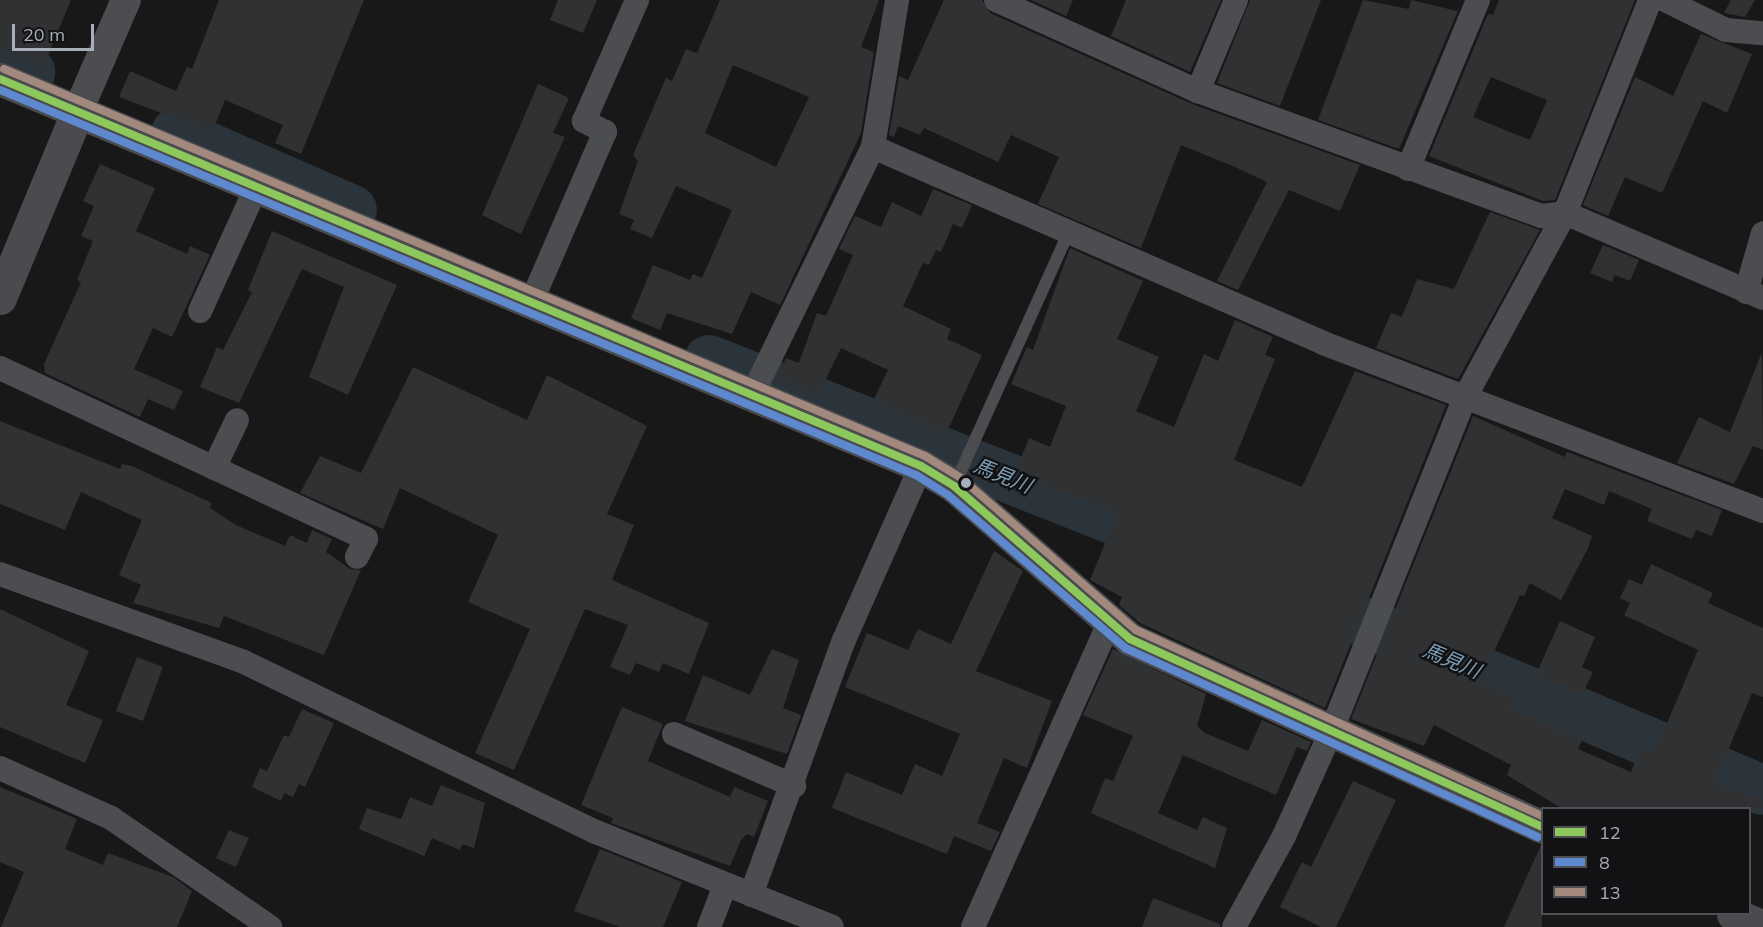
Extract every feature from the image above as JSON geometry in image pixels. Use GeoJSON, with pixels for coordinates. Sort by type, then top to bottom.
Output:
{"type":"FeatureCollection","features":[{"type":"Feature","properties":{"kind":"main road"},"geometry":{"type":"LineString","coordinates":[[0,79],[256,188],[535,292],[758,382],[921,466],[958,478],[1109,623],[1130,639],[1541,827]]}},
{"type":"Feature","properties":{"kind":"main road"},"geometry":{"type":"LineString","coordinates":[[0,298],[77,113]]}},
{"type":"Feature","properties":{"kind":"main road"},"geometry":{"type":"LineString","coordinates":[[1735,915],[1762,927]]}},
{"type":"Feature","properties":{"kind":"street"},"geometry":{"type":"LineString","coordinates":[[77,113],[126,0]]}},
{"type":"Feature","properties":{"kind":"street"},"geometry":{"type":"LineString","coordinates":[[535,292],[605,132],[584,121],[637,0]]}},
{"type":"Feature","properties":{"kind":"street"},"geometry":{"type":"LineString","coordinates":[[758,382],[873,147],[897,0]]}},
{"type":"Feature","properties":{"kind":"street"},"geometry":{"type":"LineString","coordinates":[[996,0],[1198,91],[1541,216],[1565,213],[1755,295],[1763,233]]}},
{"type":"Feature","properties":{"kind":"street"},"geometry":{"type":"LineString","coordinates":[[1198,91],[1236,0]]}},
{"type":"Feature","properties":{"kind":"street"},"geometry":{"type":"LineString","coordinates":[[1408,169],[1478,0]]}},
{"type":"Feature","properties":{"kind":"street"},"geometry":{"type":"LineString","coordinates":[[1234,927],[1284,836],[1331,732],[1464,399],[1565,213],[1650,0]]}},
{"type":"Feature","properties":{"kind":"street"},"geometry":{"type":"LineString","coordinates":[[1665,0],[1726,30],[1763,33]]}},
{"type":"Feature","properties":{"kind":"street"},"geometry":{"type":"LineString","coordinates":[[873,147],[1464,399],[1763,511]]}},
{"type":"Feature","properties":{"kind":"street"},"geometry":{"type":"LineString","coordinates":[[200,311],[256,188]]}},
{"type":"Feature","properties":{"kind":"street"},"geometry":{"type":"LineString","coordinates":[[0,368],[366,539],[357,557]]}},
{"type":"Feature","properties":{"kind":"street"},"geometry":{"type":"LineString","coordinates":[[214,468],[237,420]]}},
{"type":"Feature","properties":{"kind":"street"},"geometry":{"type":"LineString","coordinates":[[751,895],[794,786],[844,640],[921,466]]}},
{"type":"Feature","properties":{"kind":"street"},"geometry":{"type":"LineString","coordinates":[[0,574],[244,662],[596,832],[832,927]]}},
{"type":"Feature","properties":{"kind":"street"},"geometry":{"type":"LineString","coordinates":[[973,927],[1109,623]]}},
{"type":"Feature","properties":{"kind":"street"},"geometry":{"type":"LineString","coordinates":[[674,734],[794,786]]}},
{"type":"Feature","properties":{"kind":"street"},"geometry":{"type":"LineString","coordinates":[[0,768],[111,818],[165,850],[270,927]]}},
{"type":"Feature","properties":{"kind":"street"},"geometry":{"type":"LineString","coordinates":[[709,927],[725,885]]}},
{"type":"Feature","properties":{"kind":"lane"},"geometry":{"type":"LineString","coordinates":[[958,478],[1069,231]]}},
{"type":"Feature","properties":{"kind":"building"},"geometry":{"type":"Polygon","coordinates":[[[0,0],[71,0],[44,65],[0,47],[0,0]]]}},
{"type":"Feature","properties":{"kind":"building"},"geometry":{"type":"Polygon","coordinates":[[[219,0],[364,0],[301,154],[275,143],[283,125],[225,100],[212,132],[119,97],[130,71],[176,91],[187,67],[192,69],[219,0]]]}},
{"type":"Feature","properties":{"kind":"building"},"geometry":{"type":"Polygon","coordinates":[[[558,0],[597,0],[583,33],[550,20],[558,0]]]}},
{"type":"Feature","properties":{"kind":"building"},"geometry":{"type":"Polygon","coordinates":[[[720,0],[879,0],[861,47],[874,52],[861,133],[780,305],[751,292],[732,334],[667,313],[660,330],[631,318],[653,265],[690,280],[693,274],[702,278],[732,210],[676,186],[652,238],[630,229],[634,220],[619,214],[638,161],[633,155],[666,78],[672,81],[686,49],[697,53],[720,0]],[[733,65],[705,133],[776,167],[809,97],[733,65]]]}},
{"type":"Feature","properties":{"kind":"building"},"geometry":{"type":"Polygon","coordinates":[[[944,0],[982,0],[990,13],[1192,104],[1360,165],[1340,211],[1289,190],[1238,290],[1217,281],[1267,182],[1235,167],[1181,145],[1141,248],[1038,204],[1059,157],[1011,135],[998,162],[924,128],[920,135],[898,126],[894,137],[889,135],[899,76],[908,80],[944,0]]]}},
{"type":"Feature","properties":{"kind":"building"},"geometry":{"type":"Polygon","coordinates":[[[1031,0],[1073,0],[1066,16],[1031,0]]]}},
{"type":"Feature","properties":{"kind":"building"},"geometry":{"type":"Polygon","coordinates":[[[1126,0],[1221,0],[1190,72],[1111,36],[1126,0]]]}},
{"type":"Feature","properties":{"kind":"building"},"geometry":{"type":"Polygon","coordinates":[[[1250,0],[1321,0],[1280,106],[1217,83],[1250,0]]]}},
{"type":"Feature","properties":{"kind":"building"},"geometry":{"type":"Polygon","coordinates":[[[1363,0],[1409,9],[1411,0],[1457,11],[1460,6],[1399,149],[1318,120],[1363,0]]]}},
{"type":"Feature","properties":{"kind":"building"},"geometry":{"type":"Polygon","coordinates":[[[1499,0],[1635,0],[1555,200],[1543,201],[1429,156],[1488,14],[1493,15],[1499,0]],[[1491,77],[1473,117],[1530,140],[1547,100],[1491,77]]]}},
{"type":"Feature","properties":{"kind":"building"},"geometry":{"type":"Polygon","coordinates":[[[1731,0],[1755,0],[1745,17],[1724,13],[1731,0]]]}},
{"type":"Feature","properties":{"kind":"building"},"geometry":{"type":"Polygon","coordinates":[[[1701,34],[1752,54],[1727,113],[1703,101],[1662,193],[1625,177],[1608,216],[1583,205],[1635,77],[1673,96],[1701,34]]]}},
{"type":"Feature","properties":{"kind":"building"},"geometry":{"type":"Polygon","coordinates":[[[538,84],[569,98],[553,133],[565,137],[521,234],[482,215],[538,84]]]}},
{"type":"Feature","properties":{"kind":"building"},"geometry":{"type":"Polygon","coordinates":[[[100,164],[155,188],[136,231],[187,254],[190,246],[210,255],[172,337],[153,328],[134,369],[183,391],[174,410],[148,399],[140,417],[45,373],[44,364],[81,282],[77,280],[93,241],[81,236],[94,206],[83,201],[100,164]]]}},
{"type":"Feature","properties":{"kind":"building"},"geometry":{"type":"Polygon","coordinates":[[[933,189],[972,205],[962,228],[953,224],[941,252],[936,250],[929,265],[923,263],[903,306],[951,329],[947,339],[982,355],[946,434],[873,401],[888,370],[841,348],[818,395],[777,378],[786,358],[799,363],[817,313],[826,316],[853,255],[839,249],[855,216],[881,227],[892,202],[921,216],[933,189]]]}},
{"type":"Feature","properties":{"kind":"building"},"geometry":{"type":"Polygon","coordinates":[[[1490,212],[1540,230],[1458,379],[1376,348],[1391,313],[1402,317],[1417,279],[1454,289],[1490,212]]]}},
{"type":"Feature","properties":{"kind":"building"},"geometry":{"type":"Polygon","coordinates":[[[272,231],[397,285],[348,395],[309,377],[344,287],[302,269],[239,403],[200,387],[217,347],[223,350],[252,292],[248,290],[272,231]]]}},
{"type":"Feature","properties":{"kind":"building"},"geometry":{"type":"Polygon","coordinates":[[[1603,245],[1639,260],[1630,281],[1615,275],[1612,282],[1590,273],[1603,245]]]}},
{"type":"Feature","properties":{"kind":"building"},"geometry":{"type":"Polygon","coordinates":[[[1070,248],[1143,281],[1117,339],[1159,357],[1136,411],[1174,427],[1204,354],[1218,361],[1235,320],[1273,337],[1265,355],[1275,359],[1234,460],[1302,487],[1355,371],[1446,405],[1325,708],[1140,623],[1119,605],[1122,597],[1090,580],[1117,514],[1015,473],[1029,438],[1050,447],[1066,406],[1011,384],[1027,347],[1033,350],[1070,248]]]}},
{"type":"Feature","properties":{"kind":"building"},"geometry":{"type":"Polygon","coordinates":[[[1762,352],[1763,450],[1753,446],[1734,484],[1677,463],[1699,417],[1730,432],[1762,352]]]}},
{"type":"Feature","properties":{"kind":"building"},"geometry":{"type":"Polygon","coordinates":[[[413,367],[527,420],[547,375],[647,426],[607,514],[634,525],[612,580],[709,623],[689,674],[663,663],[659,672],[636,663],[630,675],[610,667],[628,625],[585,609],[514,770],[475,753],[530,629],[468,602],[498,535],[400,488],[383,529],[300,493],[320,456],[361,473],[413,367]]]}},
{"type":"Feature","properties":{"kind":"building"},"geometry":{"type":"Polygon","coordinates":[[[1473,416],[1565,457],[1567,452],[1722,510],[1712,536],[1696,530],[1692,539],[1647,521],[1652,509],[1609,491],[1604,505],[1565,489],[1552,518],[1592,536],[1588,548],[1561,600],[1530,583],[1524,596],[1520,595],[1481,680],[1514,697],[1509,707],[1582,740],[1578,749],[1631,772],[1641,746],[1655,752],[1698,650],[1624,615],[1630,603],[1620,598],[1629,579],[1642,585],[1651,564],[1713,593],[1708,603],[1763,628],[1763,697],[1752,693],[1715,781],[1763,801],[1763,808],[1559,807],[1507,775],[1511,765],[1434,725],[1424,746],[1351,719],[1473,416]]]}},
{"type":"Feature","properties":{"kind":"building"},"geometry":{"type":"Polygon","coordinates":[[[0,421],[120,469],[122,464],[132,466],[212,503],[210,508],[236,525],[285,546],[290,535],[307,543],[312,530],[332,539],[326,552],[350,569],[361,570],[324,655],[224,616],[219,628],[133,603],[141,585],[119,575],[142,520],[81,492],[65,530],[0,504],[0,421]]]}},
{"type":"Feature","properties":{"kind":"building"},"geometry":{"type":"Polygon","coordinates":[[[994,551],[1023,571],[976,671],[1052,701],[1027,768],[1004,758],[977,823],[1000,832],[991,851],[954,836],[947,854],[832,808],[846,772],[902,795],[915,764],[942,776],[960,734],[845,687],[867,633],[908,650],[918,629],[951,644],[994,551]]]}},
{"type":"Feature","properties":{"kind":"building"},"geometry":{"type":"Polygon","coordinates":[[[0,609],[89,651],[66,705],[103,720],[85,763],[0,727],[0,609]]]}},
{"type":"Feature","properties":{"kind":"building"},"geometry":{"type":"Polygon","coordinates":[[[1560,621],[1595,637],[1582,667],[1593,672],[1582,695],[1536,674],[1560,621]]]}},
{"type":"Feature","properties":{"kind":"building"},"geometry":{"type":"Polygon","coordinates":[[[772,649],[799,660],[783,708],[801,715],[787,754],[685,721],[703,675],[750,695],[772,649]]]}},
{"type":"Feature","properties":{"kind":"building"},"geometry":{"type":"Polygon","coordinates":[[[1113,649],[1206,694],[1197,726],[1205,733],[1248,751],[1262,720],[1311,742],[1307,751],[1297,747],[1276,795],[1183,755],[1158,813],[1197,830],[1203,817],[1227,828],[1215,868],[1091,813],[1105,778],[1113,781],[1133,736],[1083,715],[1113,649]]]}},
{"type":"Feature","properties":{"kind":"building"},"geometry":{"type":"Polygon","coordinates":[[[137,657],[163,667],[143,721],[116,711],[137,657]]]}},
{"type":"Feature","properties":{"kind":"building"},"geometry":{"type":"Polygon","coordinates":[[[622,707],[663,724],[648,761],[730,797],[734,787],[768,801],[754,837],[747,834],[741,840],[730,866],[611,823],[613,818],[581,805],[622,707]]]}},
{"type":"Feature","properties":{"kind":"building"},"geometry":{"type":"Polygon","coordinates":[[[302,709],[334,723],[305,787],[299,784],[293,797],[284,793],[281,801],[252,787],[260,768],[267,771],[284,735],[289,737],[302,709]]]}},
{"type":"Feature","properties":{"kind":"building"},"geometry":{"type":"Polygon","coordinates":[[[1353,781],[1396,800],[1336,927],[1321,927],[1280,907],[1302,862],[1311,867],[1353,781]]]}},
{"type":"Feature","properties":{"kind":"building"},"geometry":{"type":"Polygon","coordinates":[[[441,785],[485,803],[474,848],[462,844],[460,850],[432,838],[424,856],[359,829],[367,808],[401,819],[410,797],[432,806],[441,785]]]}},
{"type":"Feature","properties":{"kind":"building"},"geometry":{"type":"Polygon","coordinates":[[[0,787],[77,819],[65,849],[103,865],[108,853],[173,877],[192,891],[177,927],[1,927],[24,872],[0,862],[0,787]]]}},
{"type":"Feature","properties":{"kind":"building"},"geometry":{"type":"Polygon","coordinates":[[[229,830],[249,838],[236,867],[216,858],[229,830]]]}},
{"type":"Feature","properties":{"kind":"building"},"geometry":{"type":"Polygon","coordinates":[[[1541,845],[1542,927],[1504,927],[1541,845]]]}},
{"type":"Feature","properties":{"kind":"building"},"geometry":{"type":"Polygon","coordinates":[[[600,849],[682,882],[663,927],[620,927],[574,911],[600,849]]]}},
{"type":"Feature","properties":{"kind":"building"},"geometry":{"type":"Polygon","coordinates":[[[1153,898],[1220,924],[1220,927],[1142,927],[1153,898]]]}},
{"type":"Feature","properties":{"kind":"waterway","name":"馬見川"},"geometry":{"type":"LineString","coordinates":[[0,59],[30,72]]}},
{"type":"Feature","properties":{"kind":"waterway","name":"馬見川"},"geometry":{"type":"LineString","coordinates":[[176,133],[352,210]]}},
{"type":"Feature","properties":{"kind":"waterway","name":"馬見川"},"geometry":{"type":"LineString","coordinates":[[709,360],[1178,545]]}},
{"type":"Feature","properties":{"kind":"waterway","name":"馬見川"},"geometry":{"type":"LineString","coordinates":[[1296,594],[1763,790]]}},
{"type":"Feature","properties":{"kind":"transit line","name":"13"},"geometry":{"type":"LineString","coordinates":[[4,69],[925,456],[961,478],[1136,630],[1541,816]]}},
{"type":"Feature","properties":{"kind":"transit line","name":"12"},"geometry":{"type":"LineString","coordinates":[[0,79],[921,466],[954,486],[1130,639],[1541,827]]}},
{"type":"Feature","properties":{"kind":"transit line","name":"8"},"geometry":{"type":"LineString","coordinates":[[0,90],[916,475],[948,495],[1125,648],[1538,837]]}}]}
